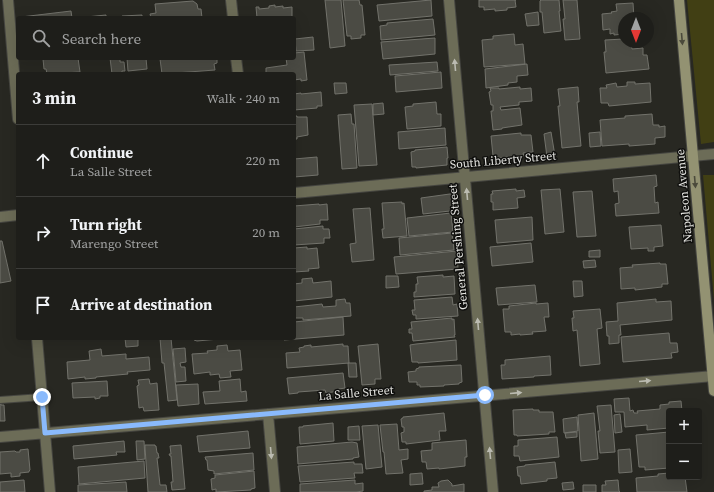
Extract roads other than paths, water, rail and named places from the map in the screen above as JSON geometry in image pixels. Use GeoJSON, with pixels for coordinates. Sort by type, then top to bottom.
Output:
{"type":"FeatureCollection","features":[{"type":"Feature","properties":{"kind":"main road","name":"Napoleon Avenue"},"geometry":{"type":"LineString","coordinates":[[679,0],[714,391]]}},
{"type":"Feature","properties":{"kind":"street"},"geometry":{"type":"LineString","coordinates":[[0,1],[9,0],[16,92]]}},
{"type":"Feature","properties":{"kind":"street"},"geometry":{"type":"LineString","coordinates":[[231,0],[233,16]]}},
{"type":"Feature","properties":{"kind":"street","name":"General Pershing Street"},"geometry":{"type":"LineString","coordinates":[[450,0],[493,492]]}},
{"type":"Feature","properties":{"kind":"street"},"geometry":{"type":"LineString","coordinates":[[236,60],[238,72]]}},
{"type":"Feature","properties":{"kind":"street","name":"South Liberty Street"},"geometry":{"type":"LineString","coordinates":[[296,192],[714,154]]}},
{"type":"Feature","properties":{"kind":"street"},"geometry":{"type":"LineString","coordinates":[[0,217],[16,215]]}},
{"type":"Feature","properties":{"kind":"street"},"geometry":{"type":"LineString","coordinates":[[37,340],[50,492]]}},
{"type":"Feature","properties":{"kind":"street","name":"La Salle Street"},"geometry":{"type":"LineString","coordinates":[[0,437],[713,376]]}},
{"type":"Feature","properties":{"kind":"street"},"geometry":{"type":"LineString","coordinates":[[268,414],[275,492]]}},
{"type":"Feature","properties":{"kind":"lane"},"geometry":{"type":"LineString","coordinates":[[0,400],[42,397]]}}]}
